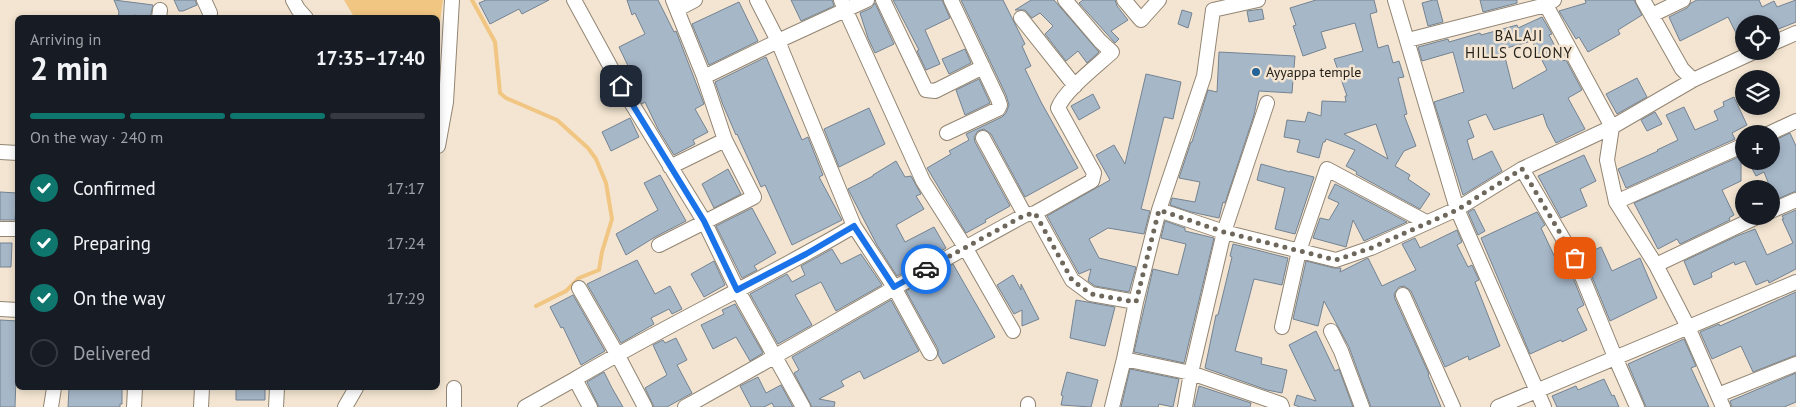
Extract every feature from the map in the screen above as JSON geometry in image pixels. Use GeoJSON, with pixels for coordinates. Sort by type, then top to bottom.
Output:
{"type":"FeatureCollection","features":[{"type":"Feature","properties":{"kind":"street"},"geometry":{"type":"LineString","coordinates":[[204,0],[210,13]]}},
{"type":"Feature","properties":{"kind":"street"},"geometry":{"type":"LineString","coordinates":[[293,0],[303,15]]}},
{"type":"Feature","properties":{"kind":"street"},"geometry":{"type":"LineString","coordinates":[[440,124],[452,0]]}},
{"type":"Feature","properties":{"kind":"street"},"geometry":{"type":"LineString","coordinates":[[574,0],[621,86],[704,221],[737,290],[803,407]]}},
{"type":"Feature","properties":{"kind":"street"},"geometry":{"type":"LineString","coordinates":[[659,245],[754,197],[725,140],[704,77],[675,4],[695,0]]}},
{"type":"Feature","properties":{"kind":"street"},"geometry":{"type":"LineString","coordinates":[[757,0],[778,41],[854,226],[894,287],[930,353]]}},
{"type":"Feature","properties":{"kind":"street"},"geometry":{"type":"LineString","coordinates":[[704,77],[778,41],[843,6],[867,0]]}},
{"type":"Feature","properties":{"kind":"street"},"geometry":{"type":"LineString","coordinates":[[883,0],[926,90],[935,91],[983,66]]}},
{"type":"Feature","properties":{"kind":"street"},"geometry":{"type":"LineString","coordinates":[[947,133],[998,109],[1000,104],[951,0]]}},
{"type":"Feature","properties":{"kind":"street"},"geometry":{"type":"LineString","coordinates":[[685,407],[774,358],[965,247],[1092,181],[1094,173],[1058,108],[1060,102],[1075,86],[1112,52],[1100,41],[1065,0]]}},
{"type":"Feature","properties":{"kind":"street"},"geometry":{"type":"LineString","coordinates":[[1124,0],[1141,20],[1159,0]]}},
{"type":"Feature","properties":{"kind":"street"},"geometry":{"type":"LineString","coordinates":[[1112,407],[1159,210],[1204,76],[1210,5],[1258,0]]}},
{"type":"Feature","properties":{"kind":"street"},"geometry":{"type":"LineString","coordinates":[[1395,0],[1457,210],[1544,407]]}},
{"type":"Feature","properties":{"kind":"street"},"geometry":{"type":"LineString","coordinates":[[1643,0],[1682,68],[1693,80]]}},
{"type":"Feature","properties":{"kind":"street"},"geometry":{"type":"LineString","coordinates":[[1652,15],[1683,0]]}},
{"type":"Feature","properties":{"kind":"street"},"geometry":{"type":"LineString","coordinates":[[1408,40],[1550,2],[1612,127],[1607,160],[1616,202],[1656,265],[1688,327],[1721,401],[1796,364]]}},
{"type":"Feature","properties":{"kind":"street"},"geometry":{"type":"LineString","coordinates":[[843,6],[923,180],[965,247],[1012,331]]}},
{"type":"Feature","properties":{"kind":"street"},"geometry":{"type":"LineString","coordinates":[[1020,18],[1075,86]]}},
{"type":"Feature","properties":{"kind":"street"},"geometry":{"type":"LineString","coordinates":[[1780,40],[1796,33]]}},
{"type":"Feature","properties":{"kind":"street"},"geometry":{"type":"LineString","coordinates":[[1159,210],[1224,232],[1336,260],[1371,248],[1426,222],[1457,210],[1522,169],[1612,127],[1693,80],[1736,60]]}},
{"type":"Feature","properties":{"kind":"street"},"geometry":{"type":"LineString","coordinates":[[1185,407],[1191,373],[1224,232],[1267,103]]}},
{"type":"Feature","properties":{"kind":"street"},"geometry":{"type":"LineString","coordinates":[[1780,128],[1796,121]]}},
{"type":"Feature","properties":{"kind":"street"},"geometry":{"type":"LineString","coordinates":[[983,138],[1072,280],[1091,294],[1136,302]]}},
{"type":"Feature","properties":{"kind":"street"},"geometry":{"type":"LineString","coordinates":[[670,166],[725,140]]}},
{"type":"Feature","properties":{"kind":"street"},"geometry":{"type":"LineString","coordinates":[[1616,202],[1735,149]]}},
{"type":"Feature","properties":{"kind":"street"},"geometry":{"type":"LineString","coordinates":[[0,152],[15,152]]}},
{"type":"Feature","properties":{"kind":"street"},"geometry":{"type":"LineString","coordinates":[[1282,327],[1299,251],[1327,169],[1426,222]]}},
{"type":"Feature","properties":{"kind":"street"},"geometry":{"type":"LineString","coordinates":[[1522,169],[1575,258],[1637,407]]}},
{"type":"Feature","properties":{"kind":"street"},"geometry":{"type":"LineString","coordinates":[[1780,207],[1796,200]]}},
{"type":"Feature","properties":{"kind":"street"},"geometry":{"type":"LineString","coordinates":[[1656,265],[1740,225]]}},
{"type":"Feature","properties":{"kind":"street"},"geometry":{"type":"LineString","coordinates":[[525,407],[575,380],[617,354],[806,254],[854,226]]}},
{"type":"Feature","properties":{"kind":"street"},"geometry":{"type":"LineString","coordinates":[[0,229],[15,229]]}},
{"type":"Feature","properties":{"kind":"street"},"geometry":{"type":"LineString","coordinates":[[1498,407],[1796,282]]}},
{"type":"Feature","properties":{"kind":"street"},"geometry":{"type":"LineString","coordinates":[[579,288],[645,407]]}},
{"type":"Feature","properties":{"kind":"street"},"geometry":{"type":"LineString","coordinates":[[1403,296],[1453,407]]}},
{"type":"Feature","properties":{"kind":"street"},"geometry":{"type":"LineString","coordinates":[[0,309],[15,310]]}},
{"type":"Feature","properties":{"kind":"street"},"geometry":{"type":"LineString","coordinates":[[1331,331],[1341,351],[1362,407]]}},
{"type":"Feature","properties":{"kind":"street"},"geometry":{"type":"LineString","coordinates":[[1124,359],[1191,373],[1281,404],[1282,407]]}},
{"type":"Feature","properties":{"kind":"street"},"geometry":{"type":"LineString","coordinates":[[575,380],[590,407]]}},
{"type":"Feature","properties":{"kind":"street"},"geometry":{"type":"LineString","coordinates":[[454,388],[454,407]]}},
{"type":"Feature","properties":{"kind":"street"},"geometry":{"type":"LineString","coordinates":[[51,407],[54,390]]}},
{"type":"Feature","properties":{"kind":"street"},"geometry":{"type":"LineString","coordinates":[[134,407],[135,390]]}},
{"type":"Feature","properties":{"kind":"street"},"geometry":{"type":"LineString","coordinates":[[201,407],[202,390]]}},
{"type":"Feature","properties":{"kind":"street"},"geometry":{"type":"LineString","coordinates":[[276,407],[277,390]]}},
{"type":"Feature","properties":{"kind":"street"},"geometry":{"type":"LineString","coordinates":[[345,407],[355,390]]}},
{"type":"Feature","properties":{"kind":"shaded area"},"geometry":{"type":"Polygon","coordinates":[[[344,0],[443,0],[440,22],[440,15],[353,15],[344,0]]]}},
{"type":"Feature","properties":{"kind":"building"},"geometry":{"type":"Polygon","coordinates":[[[114,0],[153,5],[151,15],[118,15],[114,0]]]}},
{"type":"Feature","properties":{"kind":"building"},"geometry":{"type":"Polygon","coordinates":[[[174,0],[195,0],[197,5],[179,11],[174,0]]]}},
{"type":"Feature","properties":{"kind":"building"},"geometry":{"type":"Polygon","coordinates":[[[486,0],[549,0],[522,14],[519,9],[490,24],[479,3],[486,0]]]}},
{"type":"Feature","properties":{"kind":"building"},"geometry":{"type":"Polygon","coordinates":[[[627,0],[658,0],[674,32],[676,31],[704,104],[695,109],[708,132],[693,140],[695,144],[674,155],[658,129],[645,102],[642,104],[624,73],[630,70],[619,47],[645,34],[635,13],[632,15],[627,0]]]}},
{"type":"Feature","properties":{"kind":"building"},"geometry":{"type":"Polygon","coordinates":[[[791,0],[832,0],[834,6],[801,21],[791,0]]]}},
{"type":"Feature","properties":{"kind":"building"},"geometry":{"type":"Polygon","coordinates":[[[893,0],[942,0],[950,18],[925,30],[940,64],[926,70],[917,51],[919,50],[893,0]]]}},
{"type":"Feature","properties":{"kind":"building"},"geometry":{"type":"Polygon","coordinates":[[[961,0],[1003,0],[1025,44],[1022,46],[1031,66],[1025,69],[1078,168],[1025,197],[991,134],[984,129],[978,131],[974,137],[975,142],[1010,206],[966,233],[927,168],[951,154],[949,151],[969,140],[966,134],[1002,117],[1009,105],[961,0]]]}},
{"type":"Feature","properties":{"kind":"building"},"geometry":{"type":"Polygon","coordinates":[[[1031,0],[1054,0],[1099,52],[1087,63],[1078,51],[1066,61],[1045,34],[1053,26],[1040,13],[1032,18],[1025,10],[1015,10],[1031,0]]]}},
{"type":"Feature","properties":{"kind":"building"},"geometry":{"type":"Polygon","coordinates":[[[1083,0],[1115,0],[1117,6],[1128,20],[1111,31],[1119,39],[1115,43],[1079,3],[1083,0]]]}},
{"type":"Feature","properties":{"kind":"building"},"geometry":{"type":"Polygon","coordinates":[[[1316,0],[1374,0],[1377,12],[1370,14],[1378,48],[1388,45],[1393,63],[1399,61],[1404,77],[1398,78],[1407,114],[1404,115],[1416,146],[1404,151],[1395,166],[1410,175],[1408,179],[1430,194],[1420,209],[1356,174],[1357,172],[1346,166],[1355,150],[1326,139],[1323,142],[1319,158],[1297,152],[1300,140],[1284,137],[1287,120],[1305,122],[1308,112],[1321,116],[1322,101],[1346,102],[1345,96],[1347,96],[1334,59],[1363,51],[1355,23],[1321,32],[1326,48],[1303,56],[1293,26],[1296,25],[1290,8],[1316,0]],[[1376,124],[1344,134],[1388,159],[1376,124]]]}},
{"type":"Feature","properties":{"kind":"building"},"geometry":{"type":"Polygon","coordinates":[[[1437,0],[1443,22],[1428,26],[1422,3],[1437,0]]]}},
{"type":"Feature","properties":{"kind":"building"},"geometry":{"type":"Polygon","coordinates":[[[1480,0],[1517,0],[1517,3],[1483,12],[1480,0]]]}},
{"type":"Feature","properties":{"kind":"building"},"geometry":{"type":"Polygon","coordinates":[[[1585,0],[1634,0],[1642,15],[1618,30],[1620,34],[1588,52],[1579,37],[1576,39],[1559,11],[1586,3],[1585,0]]]}},
{"type":"Feature","properties":{"kind":"building"},"geometry":{"type":"Polygon","coordinates":[[[1697,0],[1759,0],[1762,7],[1774,1],[1777,7],[1796,0],[1796,22],[1780,28],[1780,15],[1735,15],[1735,31],[1728,17],[1680,41],[1669,17],[1687,8],[1697,0]]]}},
{"type":"Feature","properties":{"kind":"building"},"geometry":{"type":"Polygon","coordinates":[[[739,2],[758,41],[709,65],[692,24],[739,2]]]}},
{"type":"Feature","properties":{"kind":"building"},"geometry":{"type":"Polygon","coordinates":[[[875,3],[894,44],[875,53],[860,13],[871,8],[875,3]]]}},
{"type":"Feature","properties":{"kind":"building"},"geometry":{"type":"Polygon","coordinates":[[[1262,9],[1264,19],[1249,22],[1247,11],[1262,9]]]}},
{"type":"Feature","properties":{"kind":"building"},"geometry":{"type":"Polygon","coordinates":[[[1182,10],[1192,13],[1188,28],[1178,24],[1182,10]]]}},
{"type":"Feature","properties":{"kind":"building"},"geometry":{"type":"Polygon","coordinates":[[[1542,17],[1552,34],[1549,35],[1563,61],[1566,60],[1582,90],[1568,98],[1585,129],[1556,143],[1543,114],[1494,130],[1486,114],[1468,121],[1474,137],[1467,140],[1473,160],[1492,151],[1502,171],[1463,195],[1434,102],[1464,92],[1453,52],[1422,61],[1418,47],[1448,39],[1449,42],[1480,33],[1481,35],[1517,25],[1518,28],[1542,17]],[[1532,41],[1503,49],[1513,89],[1547,70],[1532,41]]]}},
{"type":"Feature","properties":{"kind":"building"},"geometry":{"type":"Polygon","coordinates":[[[965,49],[971,63],[949,74],[942,59],[965,49]]]}},
{"type":"Feature","properties":{"kind":"building"},"geometry":{"type":"Polygon","coordinates":[[[1219,52],[1295,56],[1292,93],[1259,91],[1254,115],[1219,218],[1170,205],[1172,198],[1195,202],[1200,182],[1179,178],[1208,90],[1217,92],[1219,52]]]}},
{"type":"Feature","properties":{"kind":"building"},"geometry":{"type":"Polygon","coordinates":[[[766,57],[802,140],[808,137],[823,175],[819,177],[842,220],[792,245],[765,185],[761,187],[736,135],[715,82],[766,57]]]}},
{"type":"Feature","properties":{"kind":"building"},"geometry":{"type":"Polygon","coordinates":[[[1146,74],[1181,82],[1173,119],[1164,117],[1141,209],[1150,211],[1144,234],[1108,228],[1089,239],[1099,258],[1136,267],[1129,292],[1095,286],[1088,281],[1091,269],[1079,274],[1047,216],[1110,180],[1096,155],[1114,145],[1125,164],[1146,74]]]}},
{"type":"Feature","properties":{"kind":"building"},"geometry":{"type":"Polygon","coordinates":[[[1637,78],[1647,97],[1617,114],[1606,94],[1637,78]]]}},
{"type":"Feature","properties":{"kind":"building"},"geometry":{"type":"Polygon","coordinates":[[[979,79],[990,103],[965,115],[956,90],[979,79]]]}},
{"type":"Feature","properties":{"kind":"building"},"geometry":{"type":"Polygon","coordinates":[[[1093,94],[1100,108],[1079,120],[1071,106],[1093,94]]]}},
{"type":"Feature","properties":{"kind":"building"},"geometry":{"type":"Polygon","coordinates":[[[1734,97],[1735,115],[1742,115],[1747,125],[1735,125],[1735,131],[1732,133],[1735,139],[1626,188],[1618,169],[1678,140],[1666,115],[1684,107],[1695,130],[1718,120],[1714,111],[1724,106],[1723,102],[1734,97]]]}},
{"type":"Feature","properties":{"kind":"building"},"geometry":{"type":"Polygon","coordinates":[[[869,108],[885,144],[839,167],[824,129],[869,108]]]}},
{"type":"Feature","properties":{"kind":"building"},"geometry":{"type":"Polygon","coordinates":[[[1655,112],[1662,124],[1647,131],[1641,120],[1655,112]]]}},
{"type":"Feature","properties":{"kind":"building"},"geometry":{"type":"Polygon","coordinates":[[[630,118],[639,137],[611,151],[602,132],[630,118]]]}},
{"type":"Feature","properties":{"kind":"building"},"geometry":{"type":"Polygon","coordinates":[[[1790,133],[1796,146],[1796,191],[1780,198],[1780,180],[1767,180],[1764,172],[1756,176],[1753,170],[1780,170],[1780,138],[1790,133]]]}},
{"type":"Feature","properties":{"kind":"building"},"geometry":{"type":"Polygon","coordinates":[[[1584,155],[1596,181],[1580,189],[1587,206],[1561,218],[1538,176],[1584,155]]]}},
{"type":"Feature","properties":{"kind":"building"},"geometry":{"type":"Polygon","coordinates":[[[1735,159],[1735,170],[1741,170],[1741,180],[1735,180],[1735,184],[1722,190],[1734,215],[1729,218],[1730,220],[1680,244],[1677,239],[1658,249],[1634,203],[1735,159]]]}},
{"type":"Feature","properties":{"kind":"building"},"geometry":{"type":"Polygon","coordinates":[[[896,161],[905,177],[911,176],[921,194],[916,196],[924,209],[896,225],[905,242],[934,227],[946,248],[897,276],[877,245],[848,189],[896,161]]]}},
{"type":"Feature","properties":{"kind":"building"},"geometry":{"type":"Polygon","coordinates":[[[1261,164],[1314,177],[1295,234],[1275,229],[1285,188],[1257,180],[1261,164]]]}},
{"type":"Feature","properties":{"kind":"building"},"geometry":{"type":"Polygon","coordinates":[[[728,169],[741,194],[714,208],[702,184],[728,169]]]}},
{"type":"Feature","properties":{"kind":"building"},"geometry":{"type":"Polygon","coordinates":[[[660,175],[686,221],[626,255],[616,234],[658,210],[644,183],[660,175]]]}},
{"type":"Feature","properties":{"kind":"building"},"geometry":{"type":"Polygon","coordinates":[[[1335,184],[1407,222],[1364,241],[1353,220],[1346,247],[1313,238],[1320,218],[1329,220],[1339,203],[1328,198],[1335,184]]]}},
{"type":"Feature","properties":{"kind":"building"},"geometry":{"type":"Polygon","coordinates":[[[0,192],[15,193],[15,220],[0,220],[0,192]]]}},
{"type":"Feature","properties":{"kind":"building"},"geometry":{"type":"Polygon","coordinates":[[[752,208],[776,253],[754,266],[757,270],[742,278],[716,226],[752,208]]]}},
{"type":"Feature","properties":{"kind":"building"},"geometry":{"type":"Polygon","coordinates":[[[1474,209],[1485,231],[1478,235],[1468,212],[1474,209]]]}},
{"type":"Feature","properties":{"kind":"building"},"geometry":{"type":"Polygon","coordinates":[[[1796,210],[1796,269],[1769,283],[1768,280],[1756,285],[1745,261],[1735,265],[1734,262],[1711,273],[1712,277],[1694,285],[1684,261],[1755,229],[1767,255],[1793,243],[1782,216],[1796,210]]]}},
{"type":"Feature","properties":{"kind":"building"},"geometry":{"type":"Polygon","coordinates":[[[1537,212],[1545,225],[1541,228],[1559,266],[1567,263],[1584,305],[1577,309],[1587,330],[1530,354],[1481,238],[1537,212]]]}},
{"type":"Feature","properties":{"kind":"building"},"geometry":{"type":"Polygon","coordinates":[[[1165,221],[1185,228],[1185,231],[1214,238],[1184,363],[1134,352],[1153,269],[1178,275],[1186,244],[1161,238],[1165,221]]]}},
{"type":"Feature","properties":{"kind":"building"},"geometry":{"type":"Polygon","coordinates":[[[1457,230],[1462,242],[1457,245],[1468,267],[1472,265],[1479,280],[1475,282],[1500,346],[1469,360],[1468,356],[1445,367],[1411,291],[1404,286],[1399,287],[1394,294],[1395,299],[1429,374],[1441,407],[1371,407],[1349,347],[1324,301],[1318,326],[1293,319],[1306,261],[1341,268],[1340,272],[1368,258],[1382,286],[1416,270],[1402,244],[1415,238],[1420,248],[1457,230]]]}},
{"type":"Feature","properties":{"kind":"building"},"geometry":{"type":"Polygon","coordinates":[[[0,243],[12,243],[11,267],[0,267],[0,243]]]}},
{"type":"Feature","properties":{"kind":"building"},"geometry":{"type":"Polygon","coordinates":[[[1233,244],[1288,258],[1282,285],[1254,279],[1235,351],[1262,358],[1261,364],[1287,370],[1282,393],[1267,390],[1205,368],[1216,315],[1218,315],[1232,257],[1230,256],[1233,244]]]}},
{"type":"Feature","properties":{"kind":"building"},"geometry":{"type":"Polygon","coordinates":[[[1601,247],[1612,271],[1640,258],[1657,298],[1610,321],[1583,255],[1601,247]]]}},
{"type":"Feature","properties":{"kind":"building"},"geometry":{"type":"Polygon","coordinates":[[[832,249],[841,264],[861,254],[882,285],[836,311],[821,282],[795,295],[812,325],[778,344],[750,294],[787,274],[792,282],[805,275],[801,266],[832,249]]]}},
{"type":"Feature","properties":{"kind":"building"},"geometry":{"type":"Polygon","coordinates":[[[637,260],[655,294],[670,286],[682,309],[672,314],[669,309],[651,318],[654,324],[621,343],[587,284],[637,260]]]}},
{"type":"Feature","properties":{"kind":"building"},"geometry":{"type":"Polygon","coordinates":[[[714,261],[725,285],[704,297],[691,274],[714,261]]]}},
{"type":"Feature","properties":{"kind":"building"},"geometry":{"type":"Polygon","coordinates":[[[953,264],[995,337],[943,364],[938,355],[938,349],[906,291],[953,264]]]}},
{"type":"Feature","properties":{"kind":"building"},"geometry":{"type":"Polygon","coordinates":[[[1013,275],[1021,290],[1021,284],[1039,319],[1022,326],[1022,310],[1014,314],[997,285],[1013,275]]]}},
{"type":"Feature","properties":{"kind":"building"},"geometry":{"type":"Polygon","coordinates":[[[1796,292],[1796,355],[1753,372],[1741,346],[1712,359],[1700,332],[1719,324],[1720,326],[1796,292]]]}},
{"type":"Feature","properties":{"kind":"building"},"geometry":{"type":"Polygon","coordinates":[[[573,295],[605,351],[581,365],[563,327],[561,328],[550,307],[573,295]]]}},
{"type":"Feature","properties":{"kind":"building"},"geometry":{"type":"Polygon","coordinates":[[[891,300],[919,351],[864,379],[860,371],[841,381],[844,386],[819,399],[835,402],[834,407],[812,407],[794,373],[799,370],[792,357],[891,300]]]}},
{"type":"Feature","properties":{"kind":"building"},"geometry":{"type":"Polygon","coordinates":[[[1076,300],[1115,307],[1105,346],[1070,338],[1076,300]]]}},
{"type":"Feature","properties":{"kind":"building"},"geometry":{"type":"Polygon","coordinates":[[[735,304],[763,353],[750,361],[736,337],[713,349],[701,325],[724,314],[722,310],[735,304]]]}},
{"type":"Feature","properties":{"kind":"building"},"geometry":{"type":"Polygon","coordinates":[[[0,320],[15,321],[15,407],[0,407],[0,320]]]}},
{"type":"Feature","properties":{"kind":"building"},"geometry":{"type":"Polygon","coordinates":[[[1316,331],[1335,371],[1339,369],[1353,407],[1300,407],[1294,405],[1297,395],[1316,401],[1289,345],[1316,331]]]}},
{"type":"Feature","properties":{"kind":"building"},"geometry":{"type":"Polygon","coordinates":[[[676,338],[687,360],[677,365],[692,393],[667,407],[654,407],[645,388],[667,375],[653,345],[663,340],[665,343],[676,338]]]}},
{"type":"Feature","properties":{"kind":"building"},"geometry":{"type":"Polygon","coordinates":[[[1684,339],[1696,366],[1691,368],[1709,407],[1646,407],[1628,364],[1684,339]]]}},
{"type":"Feature","properties":{"kind":"building"},"geometry":{"type":"Polygon","coordinates":[[[1130,369],[1179,379],[1173,407],[1159,404],[1158,407],[1121,407],[1130,369]]]}},
{"type":"Feature","properties":{"kind":"building"},"geometry":{"type":"Polygon","coordinates":[[[604,372],[623,407],[599,407],[587,382],[604,372]]]}},
{"type":"Feature","properties":{"kind":"building"},"geometry":{"type":"Polygon","coordinates":[[[1067,372],[1098,380],[1091,407],[1061,405],[1063,396],[1061,395],[1067,372]]]}},
{"type":"Feature","properties":{"kind":"building"},"geometry":{"type":"Polygon","coordinates":[[[1796,373],[1796,402],[1784,407],[1732,407],[1730,401],[1796,373]]]}},
{"type":"Feature","properties":{"kind":"building"},"geometry":{"type":"Polygon","coordinates":[[[758,377],[766,393],[781,385],[793,407],[774,407],[772,403],[764,407],[751,407],[740,386],[758,377]]]}},
{"type":"Feature","properties":{"kind":"building"},"geometry":{"type":"Polygon","coordinates":[[[1604,379],[1619,407],[1557,407],[1552,396],[1576,386],[1578,390],[1604,379]]]}},
{"type":"Feature","properties":{"kind":"building"},"geometry":{"type":"Polygon","coordinates":[[[1199,386],[1251,403],[1250,407],[1194,407],[1199,386]]]}},
{"type":"Feature","properties":{"kind":"building"},"geometry":{"type":"Polygon","coordinates":[[[69,390],[122,390],[122,404],[120,404],[120,407],[68,407],[69,390]]]}},
{"type":"Feature","properties":{"kind":"building"},"geometry":{"type":"Polygon","coordinates":[[[236,390],[265,390],[265,400],[236,400],[236,390]]]}},
{"type":"Feature","properties":{"kind":"waterway"},"geometry":{"type":"LineString","coordinates":[[472,0],[495,42],[500,93],[506,98],[557,120],[588,148],[596,159],[606,183],[612,219],[602,252],[599,270],[579,278],[566,291],[536,306]]}},
{"type":"Feature","properties":{"kind":"way so far"},"geometry":{"type":"LineString","coordinates":[[926,269],[1025,215],[1035,213],[1072,280],[1091,294],[1136,302],[1159,210],[1224,232],[1336,260],[1371,248],[1426,222],[1457,210],[1522,169],[1575,258]]}},
{"type":"Feature","properties":{"kind":"place","name":"Ayyappa temple"},"geometry":{"type":"Point","coordinates":[1256,72]}},
{"type":"Feature","properties":{"kind":"district","name":"BALAJI HILLS COLONY"},"geometry":{"type":"Point","coordinates":[1519,44]}},
{"type":"Feature","properties":{"kind":"route"},"geometry":{"type":"LineString","coordinates":[[621,86],[704,221],[737,290],[806,254],[854,226],[894,287],[926,269]]}}]}
